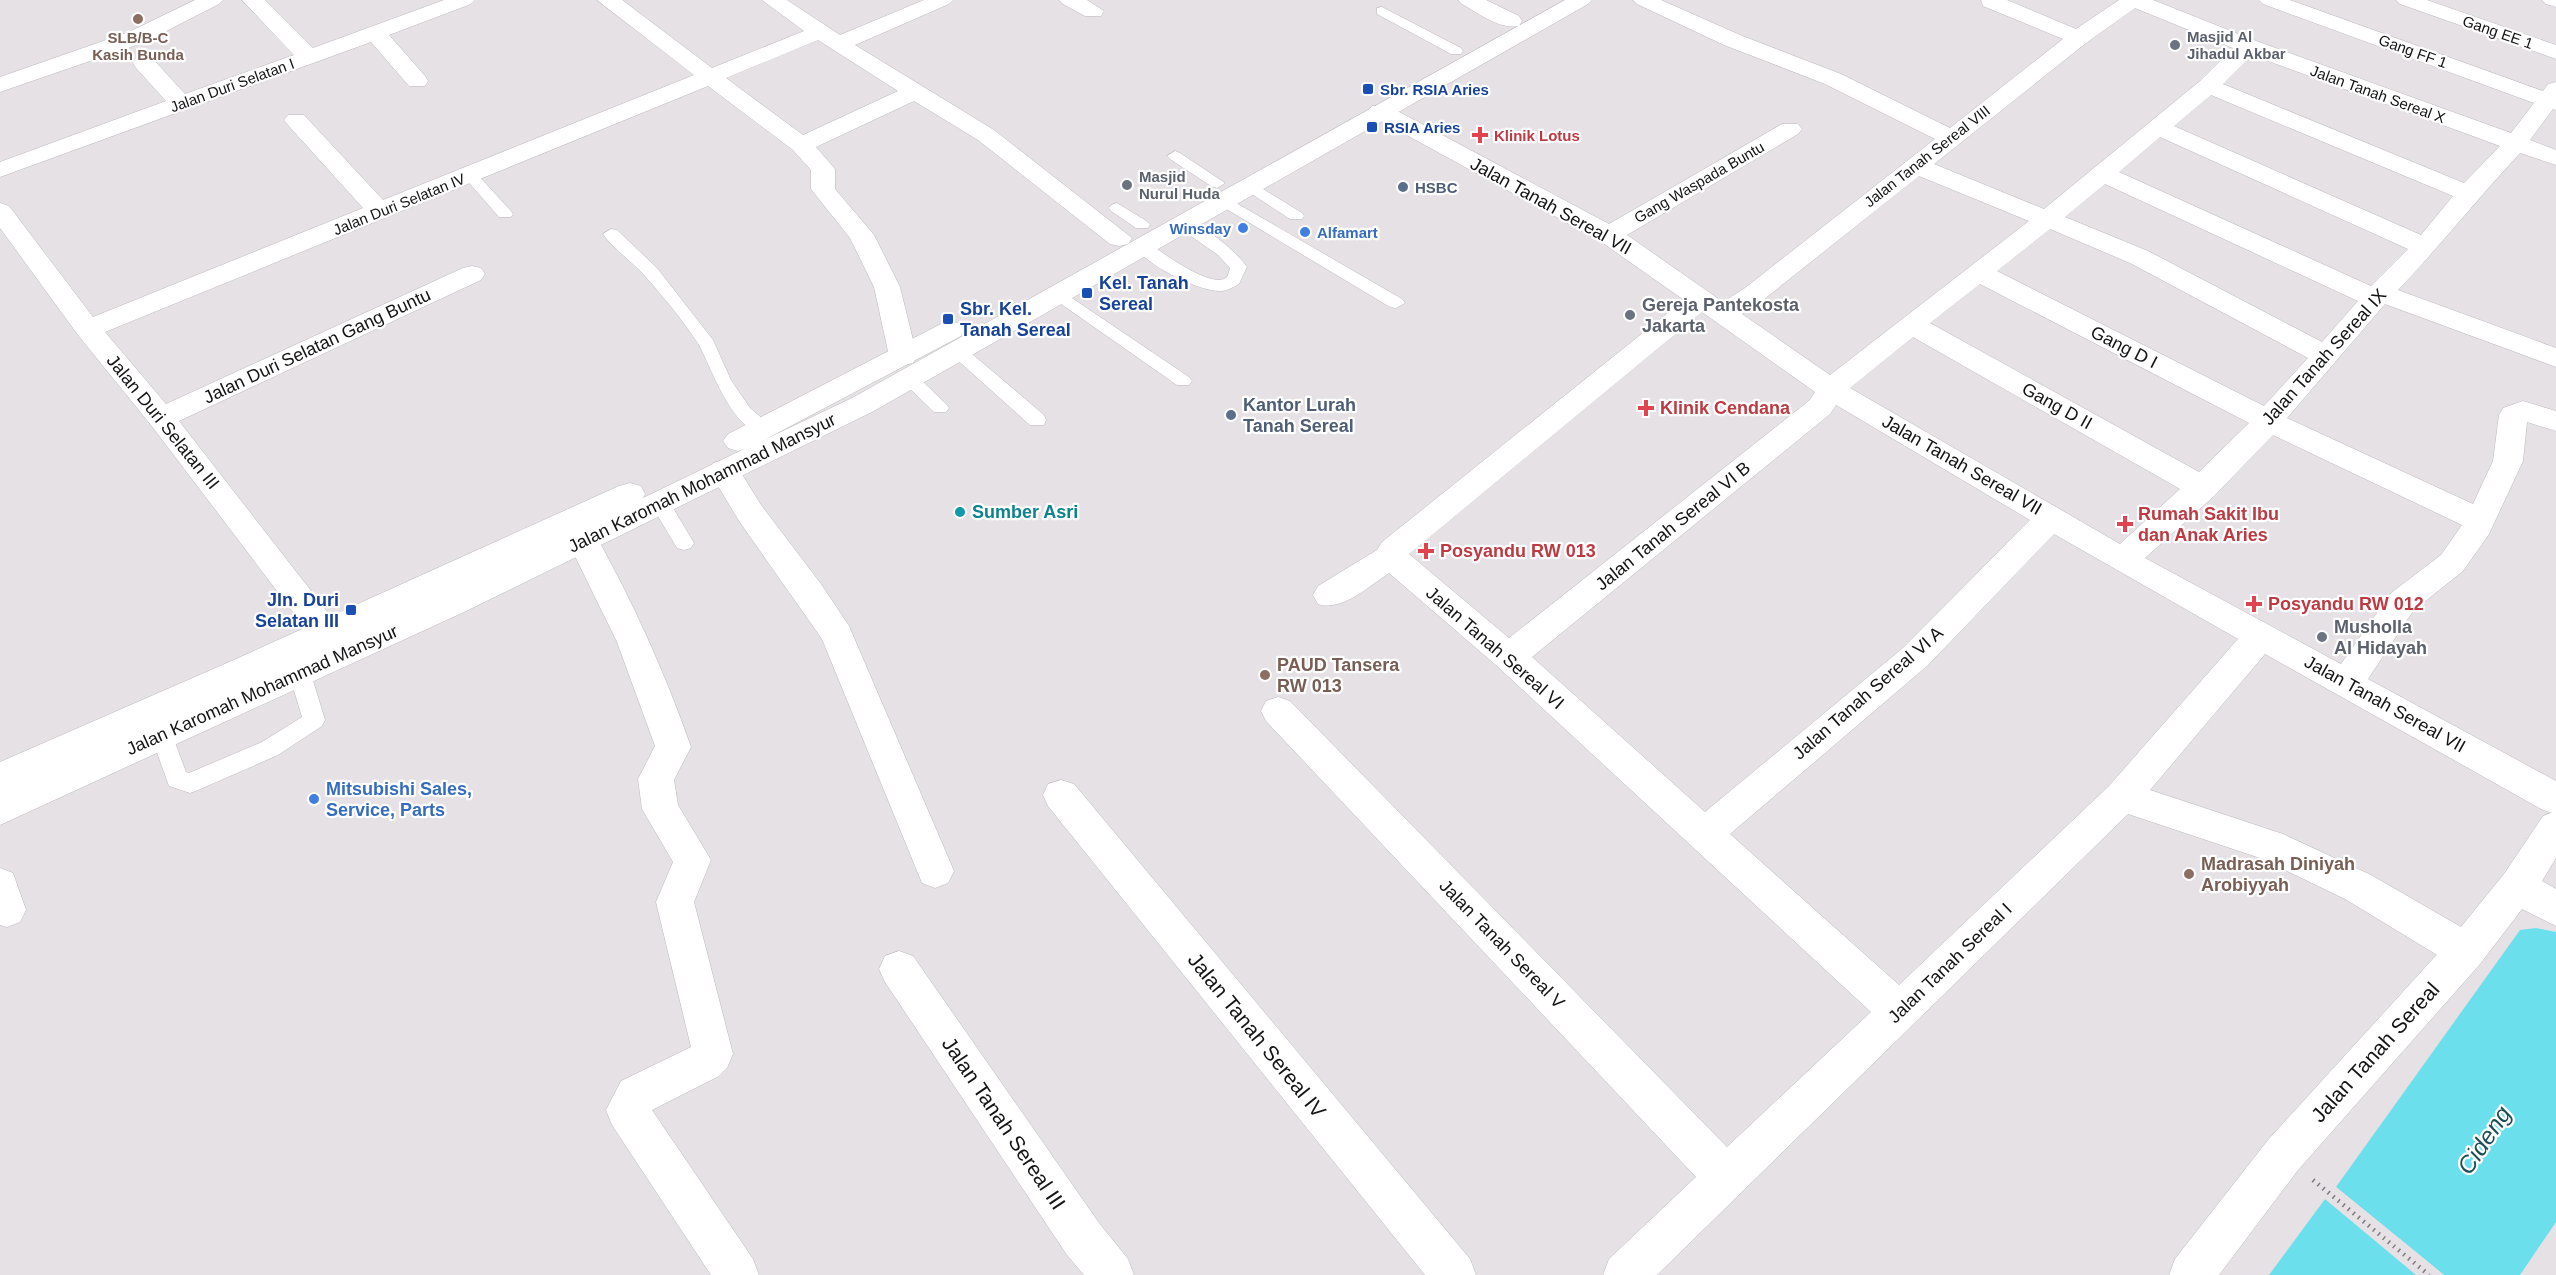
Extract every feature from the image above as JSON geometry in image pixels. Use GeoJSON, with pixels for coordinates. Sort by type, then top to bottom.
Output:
{"type":"FeatureCollection","features":[{"type":"Feature","properties":{"kind":"street"},"geometry":{"type":"LineString","coordinates":[[0,85],[137,37],[212,0]]}},
{"type":"Feature","properties":{"kind":"street","name":"Jalan Duri Selatan I"},"geometry":{"type":"LineString","coordinates":[[0,170],[464,0]]}},
{"type":"Feature","properties":{"kind":"street"},"geometry":{"type":"LineString","coordinates":[[608,0],[801,145],[823,169],[823,189],[861,235],[887,287],[907,368]]}},
{"type":"Feature","properties":{"kind":"street"},"geometry":{"type":"LineString","coordinates":[[773,0],[829,38],[986,135],[1135,236]]}},
{"type":"Feature","properties":{"kind":"street","name":"Jalan Duri Selatan IV"},"geometry":{"type":"LineString","coordinates":[[88,329],[710,78],[942,0]]}},
{"type":"Feature","properties":{"kind":"street"},"geometry":{"type":"LineString","coordinates":[[1070,0],[1092,11]]}},
{"type":"Feature","properties":{"kind":"street"},"geometry":{"type":"LineString","coordinates":[[1469,0],[1511,21]]}},
{"type":"Feature","properties":{"kind":"street"},"geometry":{"type":"LineString","coordinates":[[1371,107],[1456,51],[1549,0]]}},
{"type":"Feature","properties":{"kind":"street"},"geometry":{"type":"LineString","coordinates":[[1371,107],[1581,0]]}},
{"type":"Feature","properties":{"kind":"street"},"geometry":{"type":"LineString","coordinates":[[1644,0],[1732,40],[1833,79],[1950,137]]}},
{"type":"Feature","properties":{"kind":"street","name":"Jalan Tanah Sereal VIII"},"geometry":{"type":"LineString","coordinates":[[1713,307],[1754,294],[1950,137],[2078,38],[2134,0]]}},
{"type":"Feature","properties":{"kind":"street","name":"Jalan Tanah Sereal X"},"geometry":{"type":"LineString","coordinates":[[2134,0],[2248,46],[2556,159]]}},
{"type":"Feature","properties":{"kind":"street","name":"Gang FF 1"},"geometry":{"type":"LineString","coordinates":[[2270,0],[2553,97]]}},
{"type":"Feature","properties":{"kind":"street","name":"Gang EE 1"},"geometry":{"type":"LineString","coordinates":[[2407,0],[2556,52]]}},
{"type":"Feature","properties":{"kind":"street"},"geometry":{"type":"LineString","coordinates":[[257,1],[309,57]]}},
{"type":"Feature","properties":{"kind":"street"},"geometry":{"type":"LineString","coordinates":[[1990,1],[2078,38]]}},
{"type":"Feature","properties":{"kind":"street"},"geometry":{"type":"LineString","coordinates":[[375,33],[417,81]]}},
{"type":"Feature","properties":{"kind":"street","name":"Jalan Tanah Sereal VI B"},"geometry":{"type":"LineString","coordinates":[[1509,657],[1820,406],[1831,389],[1980,273],[2208,86],[2248,46]]}},
{"type":"Feature","properties":{"kind":"street"},"geometry":{"type":"LineString","coordinates":[[144,63],[181,104]]}},
{"type":"Feature","properties":{"kind":"street"},"geometry":{"type":"LineString","coordinates":[[2208,86],[2351,143],[2468,194]]}},
{"type":"Feature","properties":{"kind":"street"},"geometry":{"type":"LineString","coordinates":[[801,145],[916,91]]}},
{"type":"Feature","properties":{"kind":"street","name":"Jalan Tanah Sereal IX"},"geometry":{"type":"LineString","coordinates":[[2123,560],[2248,444],[2378,295],[2425,247],[2553,97]]}},
{"type":"Feature","properties":{"kind":"street","name":"Jalan Karomah Mohammad Mansyur"},"geometry":{"type":"LineString","coordinates":[[1135,236],[1184,224],[1231,191],[1371,107]]}},
{"type":"Feature","properties":{"kind":"street","name":"Jalan Tanah Sereal VII"},"geometry":{"type":"LineString","coordinates":[[1371,107],[1609,235],[1831,389],[2123,560],[2556,799]]}},
{"type":"Feature","properties":{"kind":"street"},"geometry":{"type":"LineString","coordinates":[[296,120],[380,212]]}},
{"type":"Feature","properties":{"kind":"street"},"geometry":{"type":"LineString","coordinates":[[2157,127],[2425,247]]}},
{"type":"Feature","properties":{"kind":"street","name":"Gang Waspada Buntu"},"geometry":{"type":"LineString","coordinates":[[1609,235],[1790,129]]}},
{"type":"Feature","properties":{"kind":"street"},"geometry":{"type":"LineString","coordinates":[[1915,165],[2139,257],[2326,357]]}},
{"type":"Feature","properties":{"kind":"street"},"geometry":{"type":"LineString","coordinates":[[2102,173],[2378,295],[2556,358]]}},
{"type":"Feature","properties":{"kind":"street","name":"Jalan Karomah Mohammad Mansyur"},"geometry":{"type":"LineString","coordinates":[[445,593],[584,542],[724,471],[862,405],[907,368],[1050,288],[1135,236],[1231,191]]}},
{"type":"Feature","properties":{"kind":"street","name":"Jalan Duri Selatan III"},"geometry":{"type":"LineString","coordinates":[[0,211],[88,329],[161,418],[334,644]]}},
{"type":"Feature","properties":{"kind":"street","name":"Gang D I"},"geometry":{"type":"LineString","coordinates":[[1980,273],[2267,420],[2481,521]]}},
{"type":"Feature","properties":{"kind":"street","name":"Jalan Duri Selatan Gang Buntu"},"geometry":{"type":"LineString","coordinates":[[161,418],[472,274]]}},
{"type":"Feature","properties":{"kind":"street","name":"Jalan Karomah Mohammad Mansyur"},"geometry":{"type":"LineString","coordinates":[[0,778],[334,644],[445,593],[764,427],[907,368],[959,352],[1050,288]]}},
{"type":"Feature","properties":{"kind":"street"},"geometry":{"type":"LineString","coordinates":[[1329,595],[1391,557],[1393,549],[1713,307]]}},
{"type":"Feature","properties":{"kind":"street","name":"Gang D II"},"geometry":{"type":"LineString","coordinates":[[1911,325],[2203,488]]}},
{"type":"Feature","properties":{"kind":"street"},"geometry":{"type":"LineString","coordinates":[[2347,682],[2402,602],[2452,563],[2481,521],[2508,461],[2513,415],[2523,411],[2556,420]]}},
{"type":"Feature","properties":{"kind":"street"},"geometry":{"type":"LineString","coordinates":[[724,471],[736,495],[782,559],[818,603],[837,635],[935,871]]}},
{"type":"Feature","properties":{"kind":"street","name":"Jalan Tanah Sereal VI A"},"geometry":{"type":"LineString","coordinates":[[1703,835],[1915,657],[2052,517]]}},
{"type":"Feature","properties":{"kind":"street"},"geometry":{"type":"LineString","coordinates":[[584,542],[602,574],[660,707],[673,747],[656,779],[660,809],[692,860],[675,902],[713,1054],[705,1062],[636,1096],[627,1110],[734,1271]]}},
{"type":"Feature","properties":{"kind":"street","name":"Jalan Tanah Sereal VI"},"geometry":{"type":"LineString","coordinates":[[1391,557],[1509,657],[1900,1012]]}},
{"type":"Feature","properties":{"kind":"street","name":"Jalan Tanah Sereal I"},"geometry":{"type":"LineString","coordinates":[[1625,1275],[2122,796],[2260,637]]}},
{"type":"Feature","properties":{"kind":"street","name":"Jalan Karomah Mohammad Mansyur"},"geometry":{"type":"LineString","coordinates":[[0,809],[300,674],[334,644]]}},
{"type":"Feature","properties":{"kind":"street","name":"Jalan Tanah Sereal V"},"geometry":{"type":"LineString","coordinates":[[1278,711],[1727,1178]]}},
{"type":"Feature","properties":{"kind":"street","name":"Jalan Tanah Sereal IV"},"geometry":{"type":"LineString","coordinates":[[1061,795],[1454,1275]]}},
{"type":"Feature","properties":{"kind":"street"},"geometry":{"type":"LineString","coordinates":[[2122,796],[2270,845],[2358,887],[2466,951]]}},
{"type":"Feature","properties":{"kind":"street","name":"Jalan Tanah Sereal"},"geometry":{"type":"LineString","coordinates":[[2191,1275],[2283,1155],[2466,951],[2538,898],[2556,827]]}},
{"type":"Feature","properties":{"kind":"street","name":"Jalan Tanah Sereal III"},"geometry":{"type":"LineString","coordinates":[[898,969],[1083,1239],[1112,1275]]}},
{"type":"Feature","properties":{"kind":"lane"},"geometry":{"type":"LineString","coordinates":[[1382,11],[1456,51]]}},
{"type":"Feature","properties":{"kind":"lane"},"geometry":{"type":"LineString","coordinates":[[1175,156],[1231,191],[1396,303]]}},
{"type":"Feature","properties":{"kind":"lane"},"geometry":{"type":"LineString","coordinates":[[470,175],[505,214]]}},
{"type":"Feature","properties":{"kind":"lane"},"geometry":{"type":"LineString","coordinates":[[1231,191],[1288,220]]}},
{"type":"Feature","properties":{"kind":"lane"},"geometry":{"type":"LineString","coordinates":[[1117,208],[1135,236],[1174,269],[1210,286],[1227,284],[1233,280],[1239,267],[1224,251],[1184,224]]}},
{"type":"Feature","properties":{"kind":"lane"},"geometry":{"type":"LineString","coordinates":[[611,234],[651,272],[707,344],[723,381],[744,412],[764,427]]}},
{"type":"Feature","properties":{"kind":"lane"},"geometry":{"type":"LineString","coordinates":[[1050,288],[1183,381]]}},
{"type":"Feature","properties":{"kind":"lane"},"geometry":{"type":"LineString","coordinates":[[959,352],[1038,420]]}},
{"type":"Feature","properties":{"kind":"lane"},"geometry":{"type":"LineString","coordinates":[[907,368],[940,408]]}},
{"type":"Feature","properties":{"kind":"lane"},"geometry":{"type":"LineString","coordinates":[[660,503],[684,543]]}},
{"type":"Feature","properties":{"kind":"lane"},"geometry":{"type":"LineString","coordinates":[[162,736],[177,778],[190,783],[247,759],[289,740],[314,720],[300,674]]}},
{"type":"Feature","properties":{"kind":"path"},"geometry":{"type":"LineString","coordinates":[[2330,1194],[2429,1275]]}},
{"type":"Feature","properties":{"kind":"water","name":"Cideng"},"geometry":{"type":"Polygon","coordinates":[[[2536,928],[2556,932],[2556,1222],[2520,1275],[2444,1275],[2336,1187],[2520,930],[2536,928]]]}},
{"type":"Feature","properties":{"kind":"water"},"geometry":{"type":"Polygon","coordinates":[[[2325,1199],[2416,1275],[2269,1275],[2325,1199]]]}},
{"type":"Feature","properties":{"kind":"pier"},"geometry":{"type":"Polygon","coordinates":[[[2336,1187],[2444,1275],[2439,1275],[2409,1251],[2334,1189],[2336,1187]]]}},
{"type":"Feature","properties":{"kind":"pier"},"geometry":{"type":"Polygon","coordinates":[[[2327,1197],[2418,1273],[2419,1275],[2325,1199],[2327,1197]]]}},
{"type":"Feature","properties":{"kind":"place","name":"SLB/B-C Kasih Bunda"},"geometry":{"type":"Point","coordinates":[138,19]}},
{"type":"Feature","properties":{"kind":"place","name":"Masjid Al Jihadul Akbar"},"geometry":{"type":"Point","coordinates":[2175,45]}},
{"type":"Feature","properties":{"kind":"place","name":"Sbr. RSIA Aries"},"geometry":{"type":"Point","coordinates":[1368,89]}},
{"type":"Feature","properties":{"kind":"place","name":"RSIA Aries"},"geometry":{"type":"Point","coordinates":[1372,127]}},
{"type":"Feature","properties":{"kind":"place","name":"Klinik Lotus"},"geometry":{"type":"Point","coordinates":[1480,135]}},
{"type":"Feature","properties":{"kind":"place","name":"Masjid Nurul Huda"},"geometry":{"type":"Point","coordinates":[1127,185]}},
{"type":"Feature","properties":{"kind":"place","name":"HSBC"},"geometry":{"type":"Point","coordinates":[1403,187]}},
{"type":"Feature","properties":{"kind":"place","name":"Winsday"},"geometry":{"type":"Point","coordinates":[1243,228]}},
{"type":"Feature","properties":{"kind":"place","name":"Alfamart"},"geometry":{"type":"Point","coordinates":[1305,232]}},
{"type":"Feature","properties":{"kind":"place","name":"Kel. Tanah Sereal"},"geometry":{"type":"Point","coordinates":[1087,293]}},
{"type":"Feature","properties":{"kind":"place","name":"Gereja Pantekosta Jakarta"},"geometry":{"type":"Point","coordinates":[1630,315]}},
{"type":"Feature","properties":{"kind":"place","name":"Sbr. Kel. Tanah Sereal"},"geometry":{"type":"Point","coordinates":[948,319]}},
{"type":"Feature","properties":{"kind":"place","name":"Klinik Cendana"},"geometry":{"type":"Point","coordinates":[1646,408]}},
{"type":"Feature","properties":{"kind":"place","name":"Kantor Lurah Tanah Sereal"},"geometry":{"type":"Point","coordinates":[1231,415]}},
{"type":"Feature","properties":{"kind":"place","name":"Sumber Asri"},"geometry":{"type":"Point","coordinates":[960,512]}},
{"type":"Feature","properties":{"kind":"place","name":"Rumah Sakit Ibu dan Anak Aries"},"geometry":{"type":"Point","coordinates":[2125,524]}},
{"type":"Feature","properties":{"kind":"place","name":"Posyandu RW 013"},"geometry":{"type":"Point","coordinates":[1426,551]}},
{"type":"Feature","properties":{"kind":"place","name":"Posyandu RW 012"},"geometry":{"type":"Point","coordinates":[2254,604]}},
{"type":"Feature","properties":{"kind":"place","name":"Jln. Duri Selatan III"},"geometry":{"type":"Point","coordinates":[351,610]}},
{"type":"Feature","properties":{"kind":"place","name":"Musholla Al Hidayah"},"geometry":{"type":"Point","coordinates":[2322,637]}},
{"type":"Feature","properties":{"kind":"place","name":"PAUD Tansera RW 013"},"geometry":{"type":"Point","coordinates":[1265,675]}},
{"type":"Feature","properties":{"kind":"place","name":"Mitsubishi Sales, Service, Parts"},"geometry":{"type":"Point","coordinates":[314,799]}},
{"type":"Feature","properties":{"kind":"place","name":"Madrasah Diniyah Arobiyyah"},"geometry":{"type":"Point","coordinates":[2189,874]}}]}
